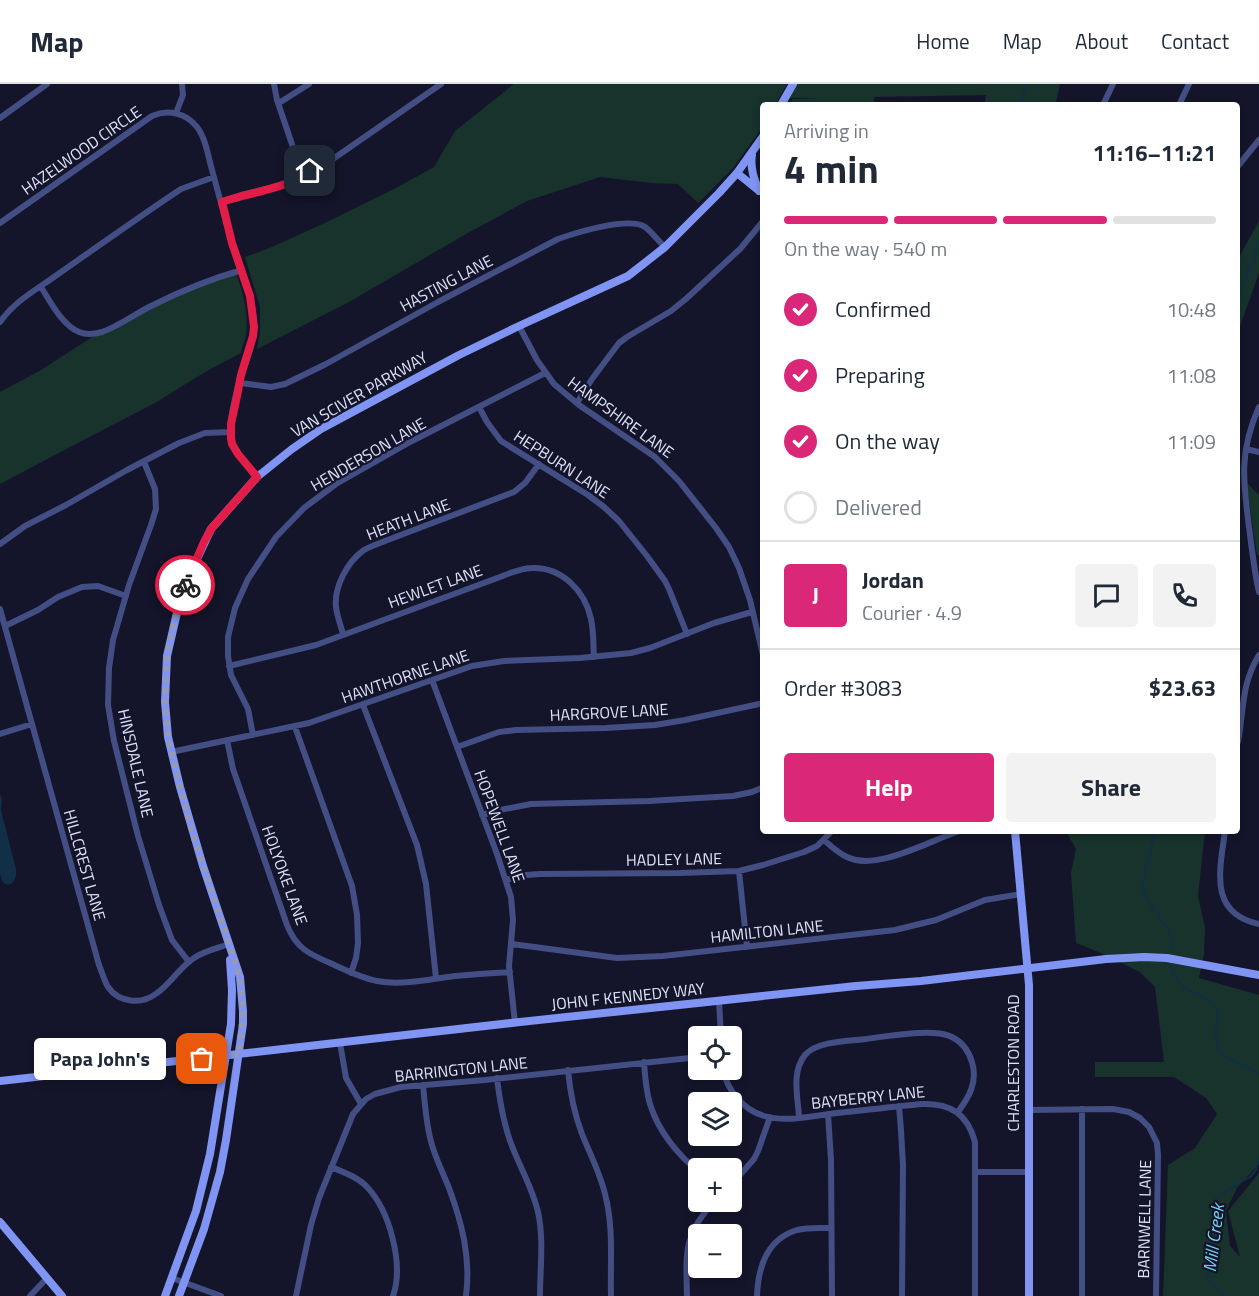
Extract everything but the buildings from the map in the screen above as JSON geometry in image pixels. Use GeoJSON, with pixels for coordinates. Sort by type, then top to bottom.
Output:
{"type":"FeatureCollection","features":[{"type":"Feature","properties":{"kind":"street"},"geometry":{"type":"LineString","coordinates":[[0,118],[47,84]]}},
{"type":"Feature","properties":{"kind":"street"},"geometry":{"type":"LineString","coordinates":[[183,84],[183,95],[176,113],[186,118],[198,129],[205,144],[232,243],[252,305],[254,327],[251,345],[240,382],[230,432],[235,449],[257,477]]}},
{"type":"Feature","properties":{"kind":"street"},"geometry":{"type":"LineString","coordinates":[[274,84],[298,162],[302,169],[308,172]]}},
{"type":"Feature","properties":{"kind":"street"},"geometry":{"type":"LineString","coordinates":[[279,103],[309,84]]}},
{"type":"Feature","properties":{"kind":"street"},"geometry":{"type":"LineString","coordinates":[[222,202],[282,185],[320,168],[441,84]]}},
{"type":"Feature","properties":{"kind":"street"},"geometry":{"type":"LineString","coordinates":[[783,102],[793,84]]}},
{"type":"Feature","properties":{"kind":"street"},"geometry":{"type":"LineString","coordinates":[[1104,102],[1113,84]]}},
{"type":"Feature","properties":{"kind":"street"},"geometry":{"type":"LineString","coordinates":[[1181,102],[1190,84]]}},
{"type":"Feature","properties":{"kind":"street","name":"HAZELWOOD CIRCLE"},"geometry":{"type":"LineString","coordinates":[[0,223],[152,116],[160,112],[176,113]]}},
{"type":"Feature","properties":{"kind":"street"},"geometry":{"type":"LineString","coordinates":[[1240,164],[1259,140]]}},
{"type":"Feature","properties":{"kind":"street","name":"VAN SCIVER PARKWAY"},"geometry":{"type":"LineString","coordinates":[[179,1296],[204,1229],[220,1172],[243,1024],[240,977],[194,838],[171,752],[166,717],[166,673],[178,604],[211,529],[257,477],[321,429],[519,326],[628,276],[665,247],[737,173],[760,141]]}},
{"type":"Feature","properties":{"kind":"street"},"geometry":{"type":"LineString","coordinates":[[753,152],[751,163],[760,191]]}},
{"type":"Feature","properties":{"kind":"street"},"geometry":{"type":"LineString","coordinates":[[737,173],[760,192]]}},
{"type":"Feature","properties":{"kind":"street"},"geometry":{"type":"LineString","coordinates":[[0,322],[16,303],[181,189],[214,177]]}},
{"type":"Feature","properties":{"kind":"street","name":"HASTING LANE"},"geometry":{"type":"LineString","coordinates":[[240,382],[271,387],[285,384],[506,266],[568,236],[609,226],[638,224],[645,227],[665,247]]}},
{"type":"Feature","properties":{"kind":"street"},"geometry":{"type":"LineString","coordinates":[[577,403],[619,343],[671,311],[687,298],[740,249],[760,225]]}},
{"type":"Feature","properties":{"kind":"street"},"geometry":{"type":"LineString","coordinates":[[40,287],[57,312],[72,328],[87,334],[112,327],[186,289],[242,270]]}},
{"type":"Feature","properties":{"kind":"street","name":"HAMPSHIRE LANE"},"geometry":{"type":"LineString","coordinates":[[519,326],[545,374],[561,392],[646,449],[664,464],[716,528],[740,568],[760,638]]}},
{"type":"Feature","properties":{"kind":"street","name":"HENDERSON LANE"},"geometry":{"type":"LineString","coordinates":[[253,735],[248,710],[235,685],[229,666],[228,637],[243,588],[276,537],[319,495],[363,468],[545,374]]}},
{"type":"Feature","properties":{"kind":"street","name":"HEPBURN LANE"},"geometry":{"type":"LineString","coordinates":[[479,407],[501,441],[596,500],[619,521],[669,589],[687,634]]}},
{"type":"Feature","properties":{"kind":"street"},"geometry":{"type":"LineString","coordinates":[[1259,407],[1248,436],[1243,478],[1259,592]]}},
{"type":"Feature","properties":{"kind":"street"},"geometry":{"type":"LineString","coordinates":[[0,544],[25,526],[179,443],[197,435],[230,432]]}},
{"type":"Feature","properties":{"kind":"street"},"geometry":{"type":"LineString","coordinates":[[1246,449],[1259,452]]}},
{"type":"Feature","properties":{"kind":"street","name":"HINSDALE LANE"},"geometry":{"type":"LineString","coordinates":[[144,462],[155,489],[156,509],[116,631],[109,668],[108,705],[112,732],[138,836],[161,911],[172,940],[189,962]]}},
{"type":"Feature","properties":{"kind":"street","name":"HEATH LANE"},"geometry":{"type":"LineString","coordinates":[[344,634],[336,599],[343,576],[357,556],[385,540],[514,492],[525,483],[538,464]]}},
{"type":"Feature","properties":{"kind":"street","name":"HEWLET LANE"},"geometry":{"type":"LineString","coordinates":[[229,666],[316,645],[525,568],[550,570],[572,584],[586,604],[591,619],[594,657]]}},
{"type":"Feature","properties":{"kind":"street"},"geometry":{"type":"LineString","coordinates":[[5,626],[38,610],[58,597],[82,587],[98,586],[126,596]]}},
{"type":"Feature","properties":{"kind":"street","name":"HILLCREST LANE"},"geometry":{"type":"LineString","coordinates":[[0,609],[99,965],[109,988],[128,1001],[150,998],[197,956],[229,944]]}},
{"type":"Feature","properties":{"kind":"street","name":"HAWTHORNE LANE"},"geometry":{"type":"LineString","coordinates":[[171,752],[295,727],[472,666],[594,657],[641,651],[714,623],[752,612]]}},
{"type":"Feature","properties":{"kind":"street"},"geometry":{"type":"LineString","coordinates":[[1240,725],[1245,684],[1259,656]]}},
{"type":"Feature","properties":{"kind":"street","name":"HOPEWELL LANE"},"geometry":{"type":"LineString","coordinates":[[432,680],[506,880],[513,909],[510,972],[515,1023]]}},
{"type":"Feature","properties":{"kind":"street","name":"HARGROVE LANE"},"geometry":{"type":"LineString","coordinates":[[457,747],[507,730],[655,725],[760,704]]}},
{"type":"Feature","properties":{"kind":"street"},"geometry":{"type":"LineString","coordinates":[[363,705],[417,845],[426,884],[436,978]]}},
{"type":"Feature","properties":{"kind":"street"},"geometry":{"type":"LineString","coordinates":[[0,734],[32,724]]}},
{"type":"Feature","properties":{"kind":"street"},"geometry":{"type":"LineString","coordinates":[[295,727],[352,886],[357,915],[358,943],[351,973]]}},
{"type":"Feature","properties":{"kind":"street","name":"HOLYOKE LANE"},"geometry":{"type":"LineString","coordinates":[[227,740],[233,769],[291,933],[301,947],[351,973],[388,982],[510,972]]}},
{"type":"Feature","properties":{"kind":"street"},"geometry":{"type":"LineString","coordinates":[[482,815],[531,804],[733,796],[760,789]]}},
{"type":"Feature","properties":{"kind":"street","name":"HADLEY LANE"},"geometry":{"type":"LineString","coordinates":[[506,880],[540,874],[691,873],[754,868],[817,846],[829,834]]}},
{"type":"Feature","properties":{"kind":"street"},"geometry":{"type":"LineString","coordinates":[[824,840],[853,860],[873,860],[905,853],[952,834]]}},
{"type":"Feature","properties":{"kind":"street","name":"CHARLESTON ROAD"},"geometry":{"type":"LineString","coordinates":[[1015,834],[1028,968],[1029,1296]]}},
{"type":"Feature","properties":{"kind":"street"},"geometry":{"type":"LineString","coordinates":[[1225,834],[1220,888],[1228,906],[1235,914],[1259,924]]}},
{"type":"Feature","properties":{"kind":"street"},"geometry":{"type":"LineString","coordinates":[[739,870],[747,947]]}},
{"type":"Feature","properties":{"kind":"street","name":"HAMILTON LANE"},"geometry":{"type":"LineString","coordinates":[[512,944],[625,958],[663,956],[906,928],[936,920],[985,900],[1021,894]]}},
{"type":"Feature","properties":{"kind":"street","name":"VAN SCIVER PARKWAY"},"geometry":{"type":"LineString","coordinates":[[165,1296],[196,1211],[213,1140],[232,1008],[229,944]]}},
{"type":"Feature","properties":{"kind":"street","name":"JOHN F KENNEDY WAY"},"geometry":{"type":"LineString","coordinates":[[0,1081],[1106,959],[1144,957],[1175,959],[1259,975]]}},
{"type":"Feature","properties":{"kind":"street"},"geometry":{"type":"LineString","coordinates":[[719,1001],[720,1026]]}},
{"type":"Feature","properties":{"kind":"street"},"geometry":{"type":"LineString","coordinates":[[800,1118],[797,1083],[799,1067],[807,1053],[813,1048],[829,1044],[920,1034],[938,1034],[954,1038],[961,1044],[970,1058],[974,1073],[972,1089],[958,1112],[973,1134],[976,1151],[975,1296]]}},
{"type":"Feature","properties":{"kind":"street"},"geometry":{"type":"LineString","coordinates":[[296,1296],[313,1216],[348,1123],[361,1104],[346,1078],[340,1043]]}},
{"type":"Feature","properties":{"kind":"street","name":"BARRINGTON LANE"},"geometry":{"type":"LineString","coordinates":[[361,1104],[375,1094],[401,1087],[688,1058]]}},
{"type":"Feature","properties":{"kind":"street"},"geometry":{"type":"LineString","coordinates":[[644,1062],[648,1095],[656,1119],[676,1149],[688,1161]]}},
{"type":"Feature","properties":{"kind":"street"},"geometry":{"type":"LineString","coordinates":[[568,1070],[574,1109],[600,1177],[610,1212],[611,1296]]}},
{"type":"Feature","properties":{"kind":"street"},"geometry":{"type":"LineString","coordinates":[[497,1078],[501,1113],[506,1131],[538,1212],[540,1296]]}},
{"type":"Feature","properties":{"kind":"street","name":"BAYBERRY LANE"},"geometry":{"type":"LineString","coordinates":[[726,1080],[729,1088],[741,1102],[755,1112],[780,1119],[931,1104],[950,1107],[958,1112]]}},
{"type":"Feature","properties":{"kind":"street"},"geometry":{"type":"LineString","coordinates":[[423,1085],[426,1117],[433,1147],[463,1228],[467,1269],[466,1296]]}},
{"type":"Feature","properties":{"kind":"street"},"geometry":{"type":"LineString","coordinates":[[899,1106],[903,1166],[903,1296]]}},
{"type":"Feature","properties":{"kind":"street"},"geometry":{"type":"LineString","coordinates":[[1082,1109],[1082,1296]]}},
{"type":"Feature","properties":{"kind":"street","name":"BARNWELL LANE"},"geometry":{"type":"LineString","coordinates":[[1029,1110],[1119,1110],[1129,1112],[1145,1122],[1155,1137],[1158,1155],[1156,1296]]}},
{"type":"Feature","properties":{"kind":"street"},"geometry":{"type":"LineString","coordinates":[[828,1114],[831,1160],[832,1296]]}},
{"type":"Feature","properties":{"kind":"street"},"geometry":{"type":"LineString","coordinates":[[742,1173],[754,1159],[770,1117]]}},
{"type":"Feature","properties":{"kind":"street"},"geometry":{"type":"LineString","coordinates":[[331,1167],[361,1181],[380,1206],[389,1228],[396,1258],[396,1282],[393,1296]]}},
{"type":"Feature","properties":{"kind":"street"},"geometry":{"type":"LineString","coordinates":[[975,1172],[1028,1172]]}},
{"type":"Feature","properties":{"kind":"street"},"geometry":{"type":"LineString","coordinates":[[687,1296],[687,1258],[690,1237],[705,1212]]}},
{"type":"Feature","properties":{"kind":"street"},"geometry":{"type":"LineString","coordinates":[[0,1222],[62,1296]]}},
{"type":"Feature","properties":{"kind":"street"},"geometry":{"type":"LineString","coordinates":[[757,1296],[764,1258],[775,1244],[798,1230],[831,1228]]}},
{"type":"Feature","properties":{"kind":"street"},"geometry":{"type":"LineString","coordinates":[[30,1296],[47,1278]]}},
{"type":"Feature","properties":{"kind":"street"},"geometry":{"type":"LineString","coordinates":[[172,1278],[221,1296]]}},
{"type":"Feature","properties":{"kind":"green space"},"geometry":{"type":"Polygon","coordinates":[[[514,84],[787,84],[777,102],[760,102],[760,131],[733,168],[698,203],[678,184],[600,177],[527,201],[349,302],[257,349],[260,307],[245,257],[329,221],[434,167],[455,131],[514,84]]]}},
{"type":"Feature","properties":{"kind":"green space"},"geometry":{"type":"Polygon","coordinates":[[[796,84],[1060,84],[1056,102],[985,102],[986,95],[874,97],[874,102],[790,102],[792,99],[821,98],[785,98],[796,84]]]}},
{"type":"Feature","properties":{"kind":"green space"},"geometry":{"type":"Polygon","coordinates":[[[1259,221],[1259,273],[1240,326],[1240,255],[1259,221]]]}},
{"type":"Feature","properties":{"kind":"green space"},"geometry":{"type":"Polygon","coordinates":[[[236,273],[247,319],[241,353],[155,403],[0,484],[0,392],[41,370],[103,330],[178,293],[236,273]]]}},
{"type":"Feature","properties":{"kind":"green space"},"geometry":{"type":"Polygon","coordinates":[[[1246,482],[1259,495],[1259,556],[1257,554],[1246,482]]]}},
{"type":"Feature","properties":{"kind":"green space"},"geometry":{"type":"Polygon","coordinates":[[[1068,834],[1205,834],[1198,896],[1205,928],[1204,954],[1199,978],[1259,995],[1259,1164],[1237,1188],[1226,1211],[1230,1246],[1240,1257],[1228,1211],[1259,1173],[1259,1296],[1163,1296],[1168,1165],[1195,1148],[1217,1114],[1206,1098],[1174,1077],[1095,1077],[1095,1062],[1164,1062],[1155,987],[1140,972],[1076,943],[1071,873],[1076,849],[1068,834]]]}},
{"type":"Feature","properties":{"kind":"water"},"geometry":{"type":"Polygon","coordinates":[[[0,794],[1,810],[16,869],[15,879],[9,885],[3,882],[0,873],[0,794]]]}},
{"type":"Feature","properties":{"kind":"waterway","name":"Mill Creek"},"geometry":{"type":"LineString","coordinates":[[1021,102],[1027,84]]}},
{"type":"Feature","properties":{"kind":"waterway"},"geometry":{"type":"LineString","coordinates":[[1240,292],[1259,241]]}},
{"type":"Feature","properties":{"kind":"waterway","name":"Mill Creek"},"geometry":{"type":"LineString","coordinates":[[1154,834],[1142,888],[1144,895],[1172,936],[1172,951]]}},
{"type":"Feature","properties":{"kind":"waterway","name":"Mill Creek"},"geometry":{"type":"LineString","coordinates":[[1171,967],[1174,975],[1186,989],[1210,1001],[1216,1008],[1217,1045],[1222,1054],[1259,1074]]}},
{"type":"Feature","properties":{"kind":"waterway","name":"Mill Creek"},"geometry":{"type":"LineString","coordinates":[[1225,1296],[1212,1282],[1207,1272],[1216,1199],[1220,1194],[1250,1177],[1256,1170],[1259,1157]]}},
{"type":"Feature","properties":{"kind":"way so far"},"geometry":{"type":"LineString","coordinates":[[185,585],[178,604],[167,656],[165,702],[168,737],[194,838],[240,977],[243,1011],[239,1054],[202,1059]]}},
{"type":"Feature","properties":{"kind":"place","name":"Papa John's"},"geometry":{"type":"Point","coordinates":[202,1059]}},
{"type":"Feature","properties":{"kind":"route"},"geometry":{"type":"LineString","coordinates":[[185,585],[211,529],[257,477],[238,454],[231,438],[231,424],[241,375],[254,327],[250,296],[232,243],[222,202],[282,185],[310,171]]}}]}
